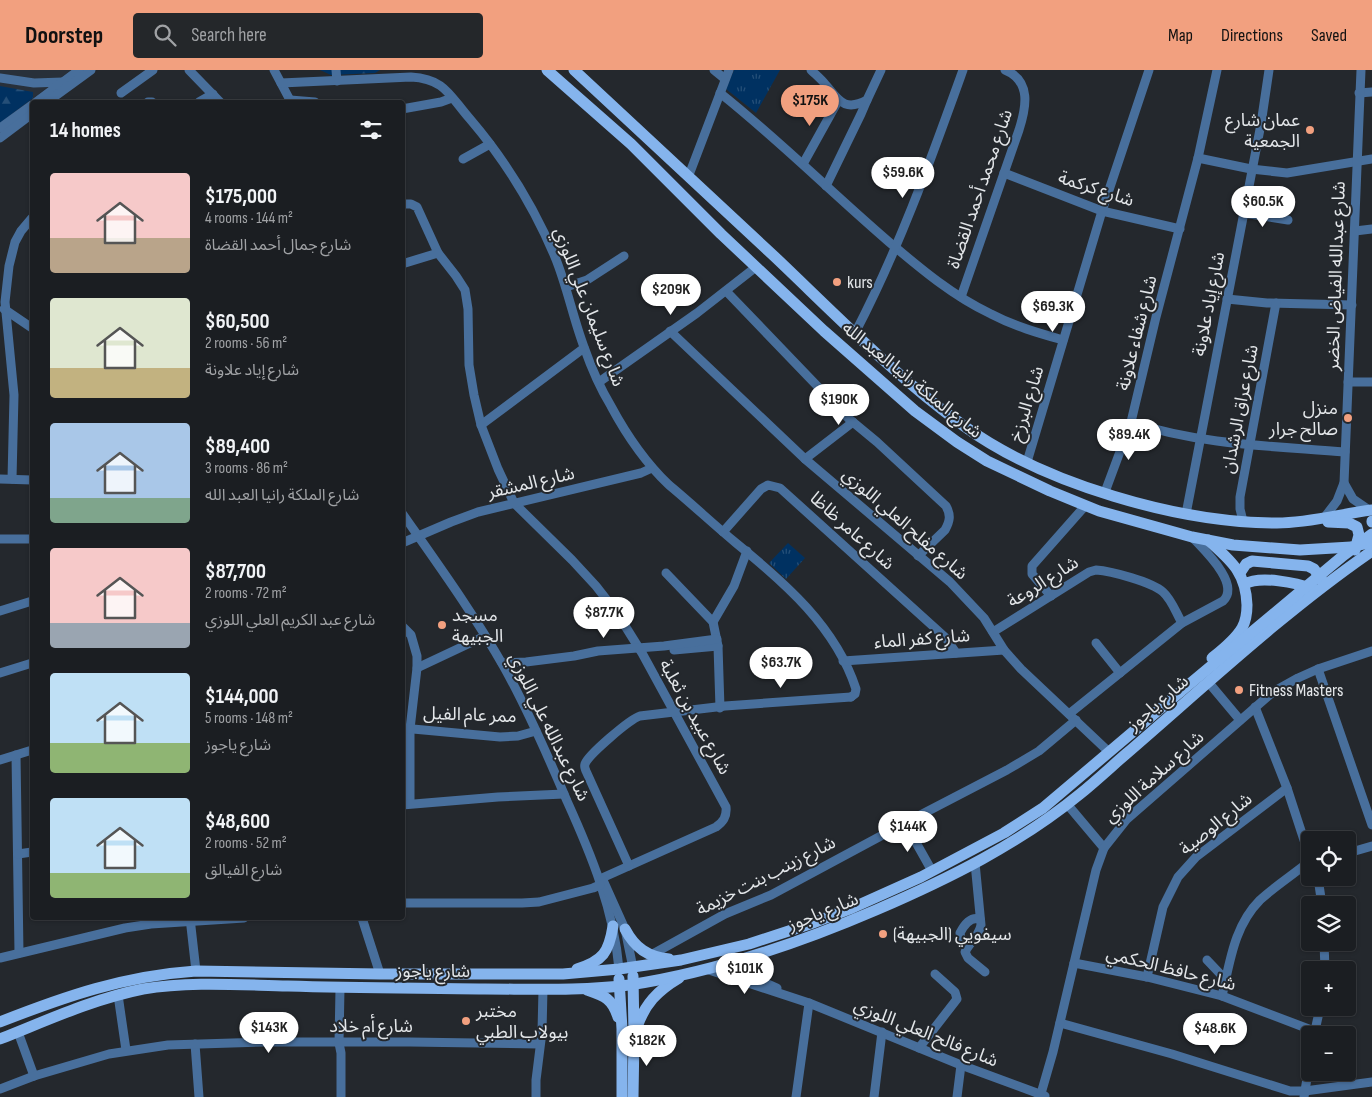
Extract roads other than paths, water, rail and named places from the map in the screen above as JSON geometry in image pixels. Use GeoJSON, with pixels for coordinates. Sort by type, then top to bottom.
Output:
{"type":"FeatureCollection","features":[{"type":"Feature","properties":{"kind":"main road","name":"شارع الملكة رانيا العبد الله"},"geometry":{"type":"LineString","coordinates":[[547,70],[631,144],[681,195],[824,331],[908,404],[957,442],[987,462],[1085,506],[1192,537],[1233,545],[1300,550],[1357,546],[1372,542]]}},
{"type":"Feature","properties":{"kind":"main road","name":"شارع الملكة رانيا العبد الله"},"geometry":{"type":"LineString","coordinates":[[574,70],[689,175],[855,333],[912,385],[966,428],[1027,462],[1068,480],[1186,514],[1216,520],[1279,523],[1324,518],[1371,516]]}},
{"type":"Feature","properties":{"kind":"main road"},"geometry":{"type":"LineString","coordinates":[[1305,521],[1353,524],[1357,527],[1359,533],[1357,546],[1343,570]]}},
{"type":"Feature","properties":{"kind":"main road","name":"شارع ياجوز"},"geometry":{"type":"LineString","coordinates":[[0,1022],[79,992],[155,975],[196,971],[564,974],[633,968],[681,960],[749,944],[810,924],[852,908],[932,871],[1004,833],[1043,808],[1344,555],[1372,534]]}},
{"type":"Feature","properties":{"kind":"main road"},"geometry":{"type":"LineString","coordinates":[[1208,540],[1227,557],[1242,578],[1321,588]]}},
{"type":"Feature","properties":{"kind":"main road","name":"شارع ياجوز"},"geometry":{"type":"LineString","coordinates":[[0,1038],[69,1010],[144,989],[188,985],[543,989],[620,986],[706,969],[754,956],[858,918],[913,894],[975,863],[1017,839],[1067,804],[1321,588],[1343,570],[1366,559],[1372,551]]}},
{"type":"Feature","properties":{"kind":"main road"},"geometry":{"type":"LineString","coordinates":[[1176,695],[1175,692],[1223,648],[1242,627],[1247,609],[1242,578],[1246,564],[1252,561],[1302,564],[1314,569],[1321,588]]}},
{"type":"Feature","properties":{"kind":"main road"},"geometry":{"type":"LineString","coordinates":[[564,974],[582,968],[599,959],[610,943],[613,926]]}},
{"type":"Feature","properties":{"kind":"main road"},"geometry":{"type":"LineString","coordinates":[[625,930],[632,942],[641,950],[651,955],[681,960]]}},
{"type":"Feature","properties":{"kind":"main road"},"geometry":{"type":"LineString","coordinates":[[632,1097],[634,1036],[633,968]]}},
{"type":"Feature","properties":{"kind":"main road"},"geometry":{"type":"LineString","coordinates":[[619,969],[622,1029],[622,1097]]}},
{"type":"Feature","properties":{"kind":"main road"},"geometry":{"type":"LineString","coordinates":[[634,1036],[645,1008],[651,999],[665,986],[687,973]]}},
{"type":"Feature","properties":{"kind":"main road"},"geometry":{"type":"LineString","coordinates":[[583,988],[604,996],[613,1003],[622,1029]]}},
{"type":"Feature","properties":{"kind":"street"},"geometry":{"type":"LineString","coordinates":[[51,100],[63,82],[79,70]]}},
{"type":"Feature","properties":{"kind":"street"},"geometry":{"type":"LineString","coordinates":[[51,100],[91,70]]}},
{"type":"Feature","properties":{"kind":"street"},"geometry":{"type":"LineString","coordinates":[[120,93],[153,70]]}},
{"type":"Feature","properties":{"kind":"street"},"geometry":{"type":"LineString","coordinates":[[189,70],[218,100]]}},
{"type":"Feature","properties":{"kind":"street"},"geometry":{"type":"LineString","coordinates":[[274,70],[290,100]]}},
{"type":"Feature","properties":{"kind":"street"},"geometry":{"type":"LineString","coordinates":[[336,70],[337,81]]}},
{"type":"Feature","properties":{"kind":"street"},"geometry":{"type":"LineString","coordinates":[[714,70],[725,80]]}},
{"type":"Feature","properties":{"kind":"street"},"geometry":{"type":"LineString","coordinates":[[689,175],[729,70]]}},
{"type":"Feature","properties":{"kind":"street"},"geometry":{"type":"LineString","coordinates":[[810,70],[826,84],[838,100],[853,104],[867,100]]}},
{"type":"Feature","properties":{"kind":"street"},"geometry":{"type":"LineString","coordinates":[[826,186],[881,70]]}},
{"type":"Feature","properties":{"kind":"street"},"geometry":{"type":"LineString","coordinates":[[855,333],[915,198],[963,70]]}},
{"type":"Feature","properties":{"kind":"street","name":"شارع محمد أحمد القضاة"},"geometry":{"type":"LineString","coordinates":[[961,297],[1024,116],[1026,97],[1020,82],[1005,70]]}},
{"type":"Feature","properties":{"kind":"street","name":"شارع البرزخ"},"geometry":{"type":"LineString","coordinates":[[1027,462],[1102,211],[1149,70]]}},
{"type":"Feature","properties":{"kind":"street","name":"شارع شفاء علاونة"},"geometry":{"type":"LineString","coordinates":[[1105,492],[1131,422],[1156,317],[1198,158],[1217,70]]}},
{"type":"Feature","properties":{"kind":"street","name":"شارع إياد علاونة"},"geometry":{"type":"LineString","coordinates":[[1186,514],[1269,70]]}},
{"type":"Feature","properties":{"kind":"street","name":"شارع عبدالله الفياض الخضر"},"geometry":{"type":"LineString","coordinates":[[1324,518],[1337,500],[1344,483],[1360,70]]}},
{"type":"Feature","properties":{"kind":"street","name":"شارع سليمان علي اللوزي"},"geometry":{"type":"LineString","coordinates":[[281,83],[337,81],[398,74],[432,80],[442,86],[490,144],[522,190],[555,256],[584,348],[599,382],[611,406],[652,468],[669,485],[786,585],[804,604],[832,641],[856,689],[851,696],[718,708]]}},
{"type":"Feature","properties":{"kind":"street"},"geometry":{"type":"LineString","coordinates":[[0,78],[34,83],[63,82]]}},
{"type":"Feature","properties":{"kind":"street"},"geometry":{"type":"LineString","coordinates":[[34,83],[51,100]]}},
{"type":"Feature","properties":{"kind":"street"},"geometry":{"type":"LineString","coordinates":[[720,92],[762,126],[826,186],[926,272],[961,297],[990,314],[1063,340]]}},
{"type":"Feature","properties":{"kind":"street"},"geometry":{"type":"LineString","coordinates":[[1359,93],[1372,92]]}},
{"type":"Feature","properties":{"kind":"street"},"geometry":{"type":"LineString","coordinates":[[202,100],[213,94]]}},
{"type":"Feature","properties":{"kind":"street"},"geometry":{"type":"LineString","coordinates":[[405,108],[441,102],[452,98]]}},
{"type":"Feature","properties":{"kind":"street"},"geometry":{"type":"LineString","coordinates":[[803,164],[838,100]]}},
{"type":"Feature","properties":{"kind":"street"},"geometry":{"type":"LineString","coordinates":[[0,128],[30,106]]}},
{"type":"Feature","properties":{"kind":"street"},"geometry":{"type":"LineString","coordinates":[[0,138],[30,116]]}},
{"type":"Feature","properties":{"kind":"street"},"geometry":{"type":"LineString","coordinates":[[463,159],[490,144]]}},
{"type":"Feature","properties":{"kind":"street"},"geometry":{"type":"LineString","coordinates":[[1198,158],[1251,169],[1296,172],[1372,159]]}},
{"type":"Feature","properties":{"kind":"street","name":"شارع كركمة"},"geometry":{"type":"LineString","coordinates":[[1004,173],[1102,211],[1180,229]]}},
{"type":"Feature","properties":{"kind":"street","name":"شارع عبيد بن ثعلبة"},"geometry":{"type":"LineString","coordinates":[[405,204],[411,204],[417,208],[438,253],[465,290],[469,320],[469,366],[474,395],[481,425],[514,503],[545,532],[596,586],[617,613],[640,650],[724,803],[726,816],[716,827],[629,866]]}},
{"type":"Feature","properties":{"kind":"street"},"geometry":{"type":"LineString","coordinates":[[1243,212],[1288,220]]}},
{"type":"Feature","properties":{"kind":"street"},"geometry":{"type":"LineString","coordinates":[[12,479],[14,395],[4,309],[9,266],[15,242],[30,220]]}},
{"type":"Feature","properties":{"kind":"street"},"geometry":{"type":"LineString","coordinates":[[1354,231],[1372,229]]}},
{"type":"Feature","properties":{"kind":"street"},"geometry":{"type":"LineString","coordinates":[[405,263],[438,253]]}},
{"type":"Feature","properties":{"kind":"street"},"geometry":{"type":"LineString","coordinates":[[566,287],[586,280],[624,256]]}},
{"type":"Feature","properties":{"kind":"street"},"geometry":{"type":"LineString","coordinates":[[599,382],[726,291],[756,267]]}},
{"type":"Feature","properties":{"kind":"street"},"geometry":{"type":"LineString","coordinates":[[726,291],[853,422],[946,506],[950,518],[945,530],[918,556]]}},
{"type":"Feature","properties":{"kind":"street"},"geometry":{"type":"LineString","coordinates":[[1227,299],[1352,306]]}},
{"type":"Feature","properties":{"kind":"street","name":"شارع عراق الرشدان"},"geometry":{"type":"LineString","coordinates":[[1243,522],[1240,510],[1240,497],[1276,303]]}},
{"type":"Feature","properties":{"kind":"street"},"geometry":{"type":"LineString","coordinates":[[4,309],[30,327]]}},
{"type":"Feature","properties":{"kind":"street","name":"شارع مفلح العلي اللوزي"},"geometry":{"type":"LineString","coordinates":[[670,331],[805,459],[950,582],[984,618],[1004,650],[1021,669],[1109,752]]}},
{"type":"Feature","properties":{"kind":"street"},"geometry":{"type":"LineString","coordinates":[[481,425],[584,348]]}},
{"type":"Feature","properties":{"kind":"street"},"geometry":{"type":"LineString","coordinates":[[1348,382],[1372,382]]}},
{"type":"Feature","properties":{"kind":"street"},"geometry":{"type":"LineString","coordinates":[[805,459],[853,422]]}},
{"type":"Feature","properties":{"kind":"street"},"geometry":{"type":"LineString","coordinates":[[1131,422],[1149,428],[1201,439],[1250,446],[1345,452]]}},
{"type":"Feature","properties":{"kind":"street","name":"شارع المشقر"},"geometry":{"type":"LineString","coordinates":[[405,542],[478,512],[641,474],[652,468]]}},
{"type":"Feature","properties":{"kind":"street"},"geometry":{"type":"LineString","coordinates":[[0,479],[30,480]]}},
{"type":"Feature","properties":{"kind":"street"},"geometry":{"type":"LineString","coordinates":[[1344,483],[1353,499],[1371,516]]}},
{"type":"Feature","properties":{"kind":"street","name":"شارع عامر ظاظا"},"geometry":{"type":"LineString","coordinates":[[723,532],[761,489],[768,485],[777,486],[940,632],[956,653]]}},
{"type":"Feature","properties":{"kind":"street"},"geometry":{"type":"LineString","coordinates":[[1051,596],[1032,574],[1032,566],[1085,506]]}},
{"type":"Feature","properties":{"kind":"street","name":"شارع عبدالله علي اللوزي"},"geometry":{"type":"LineString","coordinates":[[405,516],[502,663],[536,731],[601,881],[625,930],[633,968]]}},
{"type":"Feature","properties":{"kind":"street"},"geometry":{"type":"LineString","coordinates":[[1073,717],[1120,673],[1182,623],[1223,601],[1229,593],[1219,568],[1192,537]]}},
{"type":"Feature","properties":{"kind":"street"},"geometry":{"type":"LineString","coordinates":[[0,539],[30,539]]}},
{"type":"Feature","properties":{"kind":"street"},"geometry":{"type":"LineString","coordinates":[[713,622],[734,586],[747,551]]}},
{"type":"Feature","properties":{"kind":"street","name":"شارع الروعة"},"geometry":{"type":"LineString","coordinates":[[993,632],[1089,572],[1096,570],[1140,581],[1162,591],[1172,604],[1182,623]]}},
{"type":"Feature","properties":{"kind":"street"},"geometry":{"type":"LineString","coordinates":[[405,903],[494,904],[539,902],[593,888],[601,881],[629,866],[586,772],[585,763],[611,737],[633,719],[640,716],[718,708],[717,642],[713,622],[666,573]]}},
{"type":"Feature","properties":{"kind":"street"},"geometry":{"type":"LineString","coordinates":[[0,611],[30,602]]}},
{"type":"Feature","properties":{"kind":"street"},"geometry":{"type":"LineString","coordinates":[[405,629],[411,635],[416,646],[417,668],[406,728],[406,804],[498,796],[564,794]]}},
{"type":"Feature","properties":{"kind":"street"},"geometry":{"type":"LineString","coordinates":[[417,668],[485,636]]}},
{"type":"Feature","properties":{"kind":"street"},"geometry":{"type":"LineString","coordinates":[[502,663],[574,656],[584,658],[717,642]]}},
{"type":"Feature","properties":{"kind":"street"},"geometry":{"type":"LineString","coordinates":[[1096,643],[1120,673]]}},
{"type":"Feature","properties":{"kind":"street","name":"شارع كفر الماء"},"geometry":{"type":"LineString","coordinates":[[843,661],[1004,650]]}},
{"type":"Feature","properties":{"kind":"street","name":"شارع سلامة اللوزي"},"geometry":{"type":"LineString","coordinates":[[1043,1096],[1096,870],[1110,838],[1127,819],[1273,692],[1318,669],[1372,651]]}},
{"type":"Feature","properties":{"kind":"street"},"geometry":{"type":"LineString","coordinates":[[0,673],[30,664]]}},
{"type":"Feature","properties":{"kind":"street"},"geometry":{"type":"LineString","coordinates":[[1318,669],[1372,825]]}},
{"type":"Feature","properties":{"kind":"street"},"geometry":{"type":"LineString","coordinates":[[1209,682],[1240,720]]}},
{"type":"Feature","properties":{"kind":"street"},"geometry":{"type":"LineString","coordinates":[[1255,707],[1287,788],[1301,831]]}},
{"type":"Feature","properties":{"kind":"street","name":"شارع زينب بنت خزيمة"},"geometry":{"type":"LineString","coordinates":[[651,955],[725,914],[771,895],[1024,761],[1039,751],[1073,717]]}},
{"type":"Feature","properties":{"kind":"street","name":"ممر عام الفيل"},"geometry":{"type":"LineString","coordinates":[[406,728],[500,736],[518,736],[536,731]]}},
{"type":"Feature","properties":{"kind":"street"},"geometry":{"type":"LineString","coordinates":[[0,760],[30,751]]}},
{"type":"Feature","properties":{"kind":"street"},"geometry":{"type":"LineString","coordinates":[[16,755],[19,954]]}},
{"type":"Feature","properties":{"kind":"street","name":"شارع الوصية"},"geometry":{"type":"LineString","coordinates":[[1147,977],[1163,907],[1178,877],[1196,857],[1287,788]]}},
{"type":"Feature","properties":{"kind":"street"},"geometry":{"type":"LineString","coordinates":[[1067,804],[1104,848]]}},
{"type":"Feature","properties":{"kind":"street"},"geometry":{"type":"LineString","coordinates":[[905,823],[932,871]]}},
{"type":"Feature","properties":{"kind":"street"},"geometry":{"type":"LineString","coordinates":[[1356,851],[1372,846]]}},
{"type":"Feature","properties":{"kind":"street"},"geometry":{"type":"LineString","coordinates":[[18,854],[30,852]]}},
{"type":"Feature","properties":{"kind":"street"},"geometry":{"type":"LineString","coordinates":[[975,863],[981,925],[980,932],[968,947],[966,955],[985,972]]}},
{"type":"Feature","properties":{"kind":"street"},"geometry":{"type":"LineString","coordinates":[[1222,996],[1235,940],[1241,927],[1259,901],[1294,874],[1301,872]]}},
{"type":"Feature","properties":{"kind":"street","name":"شارع عبدالله علي اللوزي"},"geometry":{"type":"LineString","coordinates":[[601,881],[613,926],[619,969]]}},
{"type":"Feature","properties":{"kind":"street"},"geometry":{"type":"LineString","coordinates":[[968,947],[961,939],[960,933],[971,920],[980,918]]}},
{"type":"Feature","properties":{"kind":"street"},"geometry":{"type":"LineString","coordinates":[[0,958],[117,929],[182,920]]}},
{"type":"Feature","properties":{"kind":"street"},"geometry":{"type":"LineString","coordinates":[[190,920],[196,971]]}},
{"type":"Feature","properties":{"kind":"street"},"geometry":{"type":"LineString","coordinates":[[363,920],[380,974]]}},
{"type":"Feature","properties":{"kind":"street","name":"شارع فالح العلي اللوزي"},"geometry":{"type":"LineString","coordinates":[[754,956],[752,969],[755,976],[789,993],[793,999]]}},
{"type":"Feature","properties":{"kind":"street"},"geometry":{"type":"LineString","coordinates":[[1207,960],[1226,980]]}},
{"type":"Feature","properties":{"kind":"street","name":"شارع حافظ الحكمي"},"geometry":{"type":"LineString","coordinates":[[1074,962],[1147,977],[1222,996],[1301,1028]]}},
{"type":"Feature","properties":{"kind":"street","name":"شارع فالح العلي اللوزي"},"geometry":{"type":"LineString","coordinates":[[706,969],[809,1003],[1043,1096]]}},
{"type":"Feature","properties":{"kind":"street"},"geometry":{"type":"LineString","coordinates":[[919,1048],[957,999],[955,992],[934,974]]}},
{"type":"Feature","properties":{"kind":"street"},"geometry":{"type":"LineString","coordinates":[[340,988],[339,1043],[341,1053],[341,1097]]}},
{"type":"Feature","properties":{"kind":"street"},"geometry":{"type":"LineString","coordinates":[[536,1097],[539,1044],[542,1032],[543,989]]}},
{"type":"Feature","properties":{"kind":"street"},"geometry":{"type":"LineString","coordinates":[[118,995],[126,1050]]}},
{"type":"Feature","properties":{"kind":"street"},"geometry":{"type":"LineString","coordinates":[[796,1097],[809,1003]]}},
{"type":"Feature","properties":{"kind":"street"},"geometry":{"type":"LineString","coordinates":[[1060,1022],[1181,1057],[1284,1090],[1305,1094],[1372,1082]]}},
{"type":"Feature","properties":{"kind":"street"},"geometry":{"type":"LineString","coordinates":[[18,1032],[34,1076]]}},
{"type":"Feature","properties":{"kind":"street"},"geometry":{"type":"LineString","coordinates":[[874,1097],[882,1032]]}},
{"type":"Feature","properties":{"kind":"street","name":"شارع أم خلاد"},"geometry":{"type":"LineString","coordinates":[[0,1089],[34,1076],[126,1050],[195,1044],[410,1042],[539,1044]]}},
{"type":"Feature","properties":{"kind":"street"},"geometry":{"type":"LineString","coordinates":[[195,1044],[199,1097]]}},
{"type":"Feature","properties":{"kind":"street"},"geometry":{"type":"LineString","coordinates":[[957,1097],[961,1065]]}},
{"type":"Feature","properties":{"kind":"street"},"geometry":{"type":"LineString","coordinates":[[1305,1094],[1307,1081]]}},
{"type":"Feature","properties":{"kind":"place","name":"عمان شارع الجمعية"},"geometry":{"type":"Point","coordinates":[1310,130]}},
{"type":"Feature","properties":{"kind":"place","name":"kurs"},"geometry":{"type":"Point","coordinates":[837,282]}},
{"type":"Feature","properties":{"kind":"place","name":"منزل صالح جرار"},"geometry":{"type":"Point","coordinates":[1348,418]}},
{"type":"Feature","properties":{"kind":"place","name":"مسجد الجبيهة"},"geometry":{"type":"Point","coordinates":[442,625]}},
{"type":"Feature","properties":{"kind":"place","name":"Fitness Masters"},"geometry":{"type":"Point","coordinates":[1239,690]}},
{"type":"Feature","properties":{"kind":"place","name":"سيفويي (الجبيهة)"},"geometry":{"type":"Point","coordinates":[883,934]}},
{"type":"Feature","properties":{"kind":"place","name":"مختبر بيولاب الطبي"},"geometry":{"type":"Point","coordinates":[466,1021]}}]}
